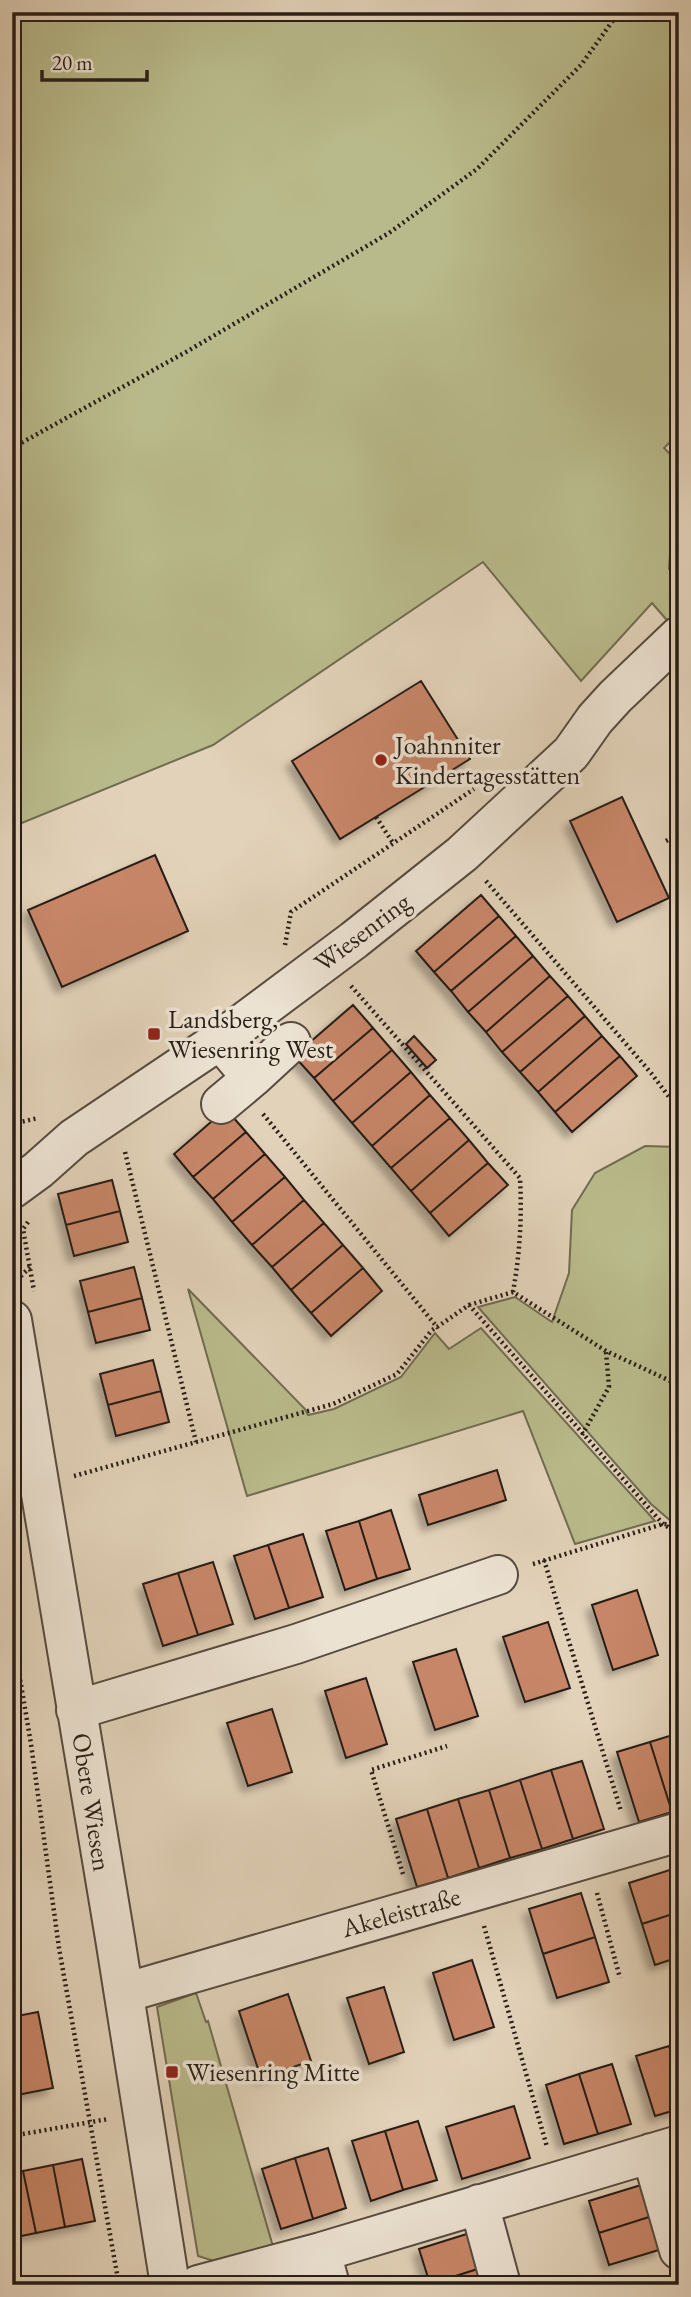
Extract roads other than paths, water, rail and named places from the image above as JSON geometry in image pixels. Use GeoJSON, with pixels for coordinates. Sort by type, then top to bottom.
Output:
{"type":"FeatureCollection","features":[{"type":"Feature","properties":{"kind":"street","name":"Wiesenring"},"geometry":{"type":"LineString","coordinates":[[12,1189],[74,1138],[220,1040],[354,940],[462,854],[571,753],[595,719],[615,697],[679,636]]}},
{"type":"Feature","properties":{"kind":"street"},"geometry":{"type":"LineString","coordinates":[[220,1040],[252,1078]]}},
{"type":"Feature","properties":{"kind":"street"},"geometry":{"type":"LineString","coordinates":[[221,1104],[291,1042]]}},
{"type":"Feature","properties":{"kind":"street","name":"Obere Wiesen"},"geometry":{"type":"LineString","coordinates":[[12,1320],[170,2285]]}},
{"type":"Feature","properties":{"kind":"street"},"geometry":{"type":"LineString","coordinates":[[76,1710],[296,1644],[498,1575]]}},
{"type":"Feature","properties":{"kind":"street","name":"Akeleistraße"},"geometry":{"type":"LineString","coordinates":[[124,1993],[679,1832]]}},
{"type":"Feature","properties":{"kind":"street"},"geometry":{"type":"LineString","coordinates":[[198,2285],[326,2268],[479,2204],[665,2149],[679,2250]]}},
{"type":"Feature","properties":{"kind":"street"},"geometry":{"type":"LineString","coordinates":[[479,2204],[501,2285]]}},
{"type":"Feature","properties":{"kind":"place","name":"Joahnniter Kindertagesstätten"},"geometry":{"type":"Point","coordinates":[381,760]}},
{"type":"Feature","properties":{"kind":"place","name":"Landsberg, Wiesenring West"},"geometry":{"type":"Point","coordinates":[154,1034]}},
{"type":"Feature","properties":{"kind":"place","name":"Wiesenring Mitte"},"geometry":{"type":"Point","coordinates":[172,2072]}}]}
